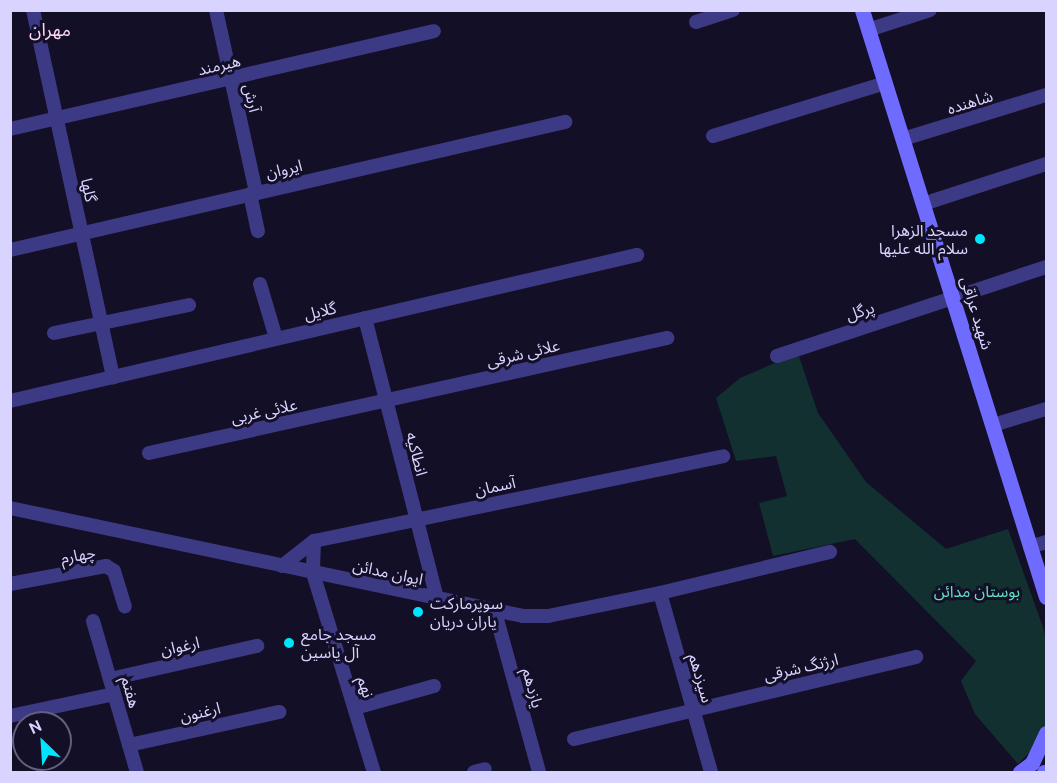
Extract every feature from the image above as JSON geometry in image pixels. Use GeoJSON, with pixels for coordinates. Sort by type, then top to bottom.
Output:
{"type":"FeatureCollection","features":[{"type":"Feature","properties":{"kind":"main road","name":"شهید عراقی"},"geometry":{"type":"LineString","coordinates":[[862,10],[954,298],[1045,595],[1047,609]]}},
{"type":"Feature","properties":{"kind":"main road"},"geometry":{"type":"LineString","coordinates":[[1020,772],[1032,763],[1047,733]]}},
{"type":"Feature","properties":{"kind":"street","name":"گلها"},"geometry":{"type":"LineString","coordinates":[[33,10],[113,377]]}},
{"type":"Feature","properties":{"kind":"street","name":"آرش"},"geometry":{"type":"LineString","coordinates":[[216,10],[253,193],[258,231]]}},
{"type":"Feature","properties":{"kind":"street"},"geometry":{"type":"LineString","coordinates":[[696,22],[733,10]]}},
{"type":"Feature","properties":{"kind":"street"},"geometry":{"type":"LineString","coordinates":[[868,30],[930,10]]}},
{"type":"Feature","properties":{"kind":"street","name":"هیرمند"},"geometry":{"type":"LineString","coordinates":[[10,129],[231,80],[434,31]]}},
{"type":"Feature","properties":{"kind":"street"},"geometry":{"type":"LineString","coordinates":[[712,136],[885,83]]}},
{"type":"Feature","properties":{"kind":"street","name":"شاهنده"},"geometry":{"type":"LineString","coordinates":[[903,139],[1047,95]]}},
{"type":"Feature","properties":{"kind":"street","name":"ایروان"},"geometry":{"type":"LineString","coordinates":[[10,250],[565,122]]}},
{"type":"Feature","properties":{"kind":"street"},"geometry":{"type":"LineString","coordinates":[[923,204],[1047,164]]}},
{"type":"Feature","properties":{"kind":"street","name":"گلایل"},"geometry":{"type":"LineString","coordinates":[[10,401],[637,255]]}},
{"type":"Feature","properties":{"kind":"street","name":"پرگل"},"geometry":{"type":"LineString","coordinates":[[777,356],[1047,267]]}},
{"type":"Feature","properties":{"kind":"street"},"geometry":{"type":"LineString","coordinates":[[260,284],[276,338]]}},
{"type":"Feature","properties":{"kind":"street"},"geometry":{"type":"LineString","coordinates":[[54,333],[189,304]]}},
{"type":"Feature","properties":{"kind":"street","name":"انطاکیه"},"geometry":{"type":"LineString","coordinates":[[365,318],[437,599]]}},
{"type":"Feature","properties":{"kind":"street","name":"علائی شرقی"},"geometry":{"type":"LineString","coordinates":[[386,400],[667,338]]}},
{"type":"Feature","properties":{"kind":"street","name":"علائی غربی"},"geometry":{"type":"LineString","coordinates":[[149,453],[386,400]]}},
{"type":"Feature","properties":{"kind":"street"},"geometry":{"type":"LineString","coordinates":[[993,426],[1047,409]]}},
{"type":"Feature","properties":{"kind":"street","name":"آسمان"},"geometry":{"type":"LineString","coordinates":[[282,566],[314,541],[723,456]]}},
{"type":"Feature","properties":{"kind":"street","name":"ایوان مدائن"},"geometry":{"type":"LineString","coordinates":[[10,508],[495,612],[548,616],[660,593],[830,552]]}},
{"type":"Feature","properties":{"kind":"street","name":"نهم"},"geometry":{"type":"LineString","coordinates":[[314,541],[314,573],[374,772]]}},
{"type":"Feature","properties":{"kind":"street"},"geometry":{"type":"LineString","coordinates":[[1030,547],[1047,542]]}},
{"type":"Feature","properties":{"kind":"street","name":"چهارم"},"geometry":{"type":"LineString","coordinates":[[10,584],[106,566],[114,571],[125,606]]}},
{"type":"Feature","properties":{"kind":"street","name":"سیزدهم"},"geometry":{"type":"LineString","coordinates":[[660,593],[711,772]]}},
{"type":"Feature","properties":{"kind":"street","name":"یازدهم"},"geometry":{"type":"LineString","coordinates":[[495,612],[539,772]]}},
{"type":"Feature","properties":{"kind":"street","name":"هفتم"},"geometry":{"type":"LineString","coordinates":[[93,621],[129,745],[132,771]]}},
{"type":"Feature","properties":{"kind":"street","name":"ارغوان"},"geometry":{"type":"LineString","coordinates":[[110,679],[257,646]]}},
{"type":"Feature","properties":{"kind":"street","name":"ارژنگ شرقی"},"geometry":{"type":"LineString","coordinates":[[574,739],[916,657]]}},
{"type":"Feature","properties":{"kind":"street"},"geometry":{"type":"LineString","coordinates":[[355,708],[434,686]]}},
{"type":"Feature","properties":{"kind":"street"},"geometry":{"type":"LineString","coordinates":[[10,716],[114,694]]}},
{"type":"Feature","properties":{"kind":"street","name":"ارغنون"},"geometry":{"type":"LineString","coordinates":[[129,745],[279,712]]}},
{"type":"Feature","properties":{"kind":"green space","name":"بوستان مدائن"},"geometry":{"type":"Polygon","coordinates":[[[798,353],[818,413],[866,482],[946,549],[1008,529],[1044,630],[1046,644],[1045,731],[1036,746],[1018,764],[975,714],[961,681],[976,661],[855,539],[773,556],[759,503],[787,496],[776,456],[736,461],[716,398],[740,378],[798,353]]]}},
{"type":"Feature","properties":{"kind":"place","name":"مسجد الزهرا سلام الله علیها"},"geometry":{"type":"Point","coordinates":[980,239]}},
{"type":"Feature","properties":{"kind":"place","name":"سوپرمارکت یاران دریان"},"geometry":{"type":"Point","coordinates":[418,612]}},
{"type":"Feature","properties":{"kind":"place","name":"مسجد جامع آل یاسین"},"geometry":{"type":"Point","coordinates":[289,643]}},
{"type":"Feature","properties":{"kind":"district","name":"مهران"},"geometry":{"type":"Point","coordinates":[50,29]}}]}
